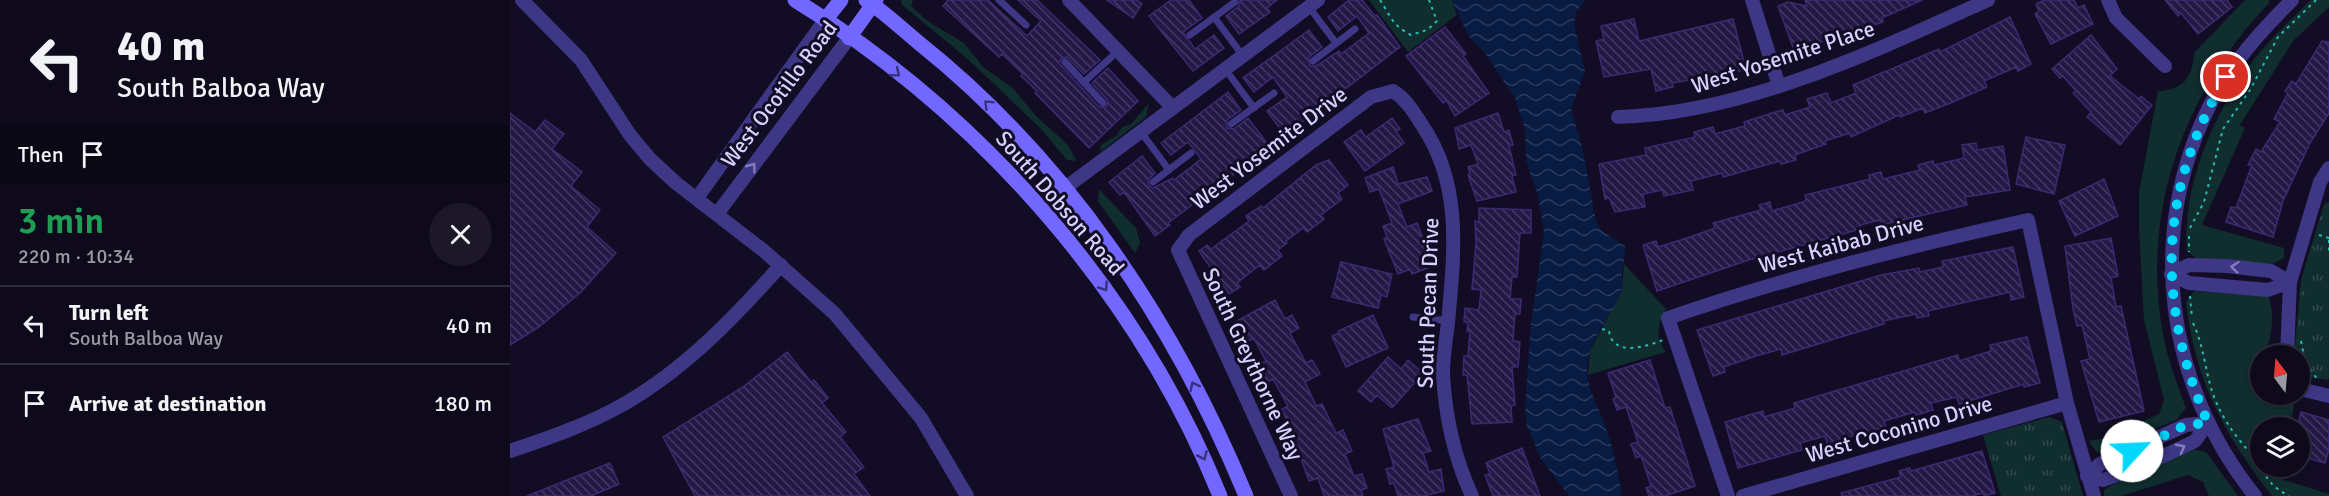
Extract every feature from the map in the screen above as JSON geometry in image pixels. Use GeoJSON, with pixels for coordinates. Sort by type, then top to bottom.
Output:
{"type":"FeatureCollection","features":[{"type":"Feature","properties":{"kind":"street"},"geometry":{"type":"LineString","coordinates":[[522,0],[581,60],[630,135],[650,159],[781,265],[835,314],[921,418],[967,496]]}},
{"type":"Feature","properties":{"kind":"street","name":"South Dobson Road"},"geometry":{"type":"LineString","coordinates":[[795,0],[849,38],[967,132],[1033,200],[1083,260],[1151,358],[1200,448],[1220,496]]}},
{"type":"Feature","properties":{"kind":"street","name":"West Ocotillo Road"},"geometry":{"type":"LineString","coordinates":[[696,198],[841,0]]}},
{"type":"Feature","properties":{"kind":"street"},"geometry":{"type":"LineString","coordinates":[[1069,0],[1173,108]]}},
{"type":"Feature","properties":{"kind":"street"},"geometry":{"type":"LineString","coordinates":[[1752,0],[1779,86]]}},
{"type":"Feature","properties":{"kind":"street","name":"West Yosemite Place"},"geometry":{"type":"LineString","coordinates":[[1618,117],[1654,117],[1691,110],[1779,86],[1897,41],[1988,0]]}},
{"type":"Feature","properties":{"kind":"street"},"geometry":{"type":"LineString","coordinates":[[2108,0],[2116,18],[2165,66]]}},
{"type":"Feature","properties":{"kind":"street"},"geometry":{"type":"LineString","coordinates":[[2255,496],[2223,451],[2208,423],[2191,382],[2179,343],[2171,274],[2174,230],[2182,176],[2211,102],[2239,59],[2291,0]]}},
{"type":"Feature","properties":{"kind":"street","name":"West Ocotillo Road"},"geometry":{"type":"LineString","coordinates":[[717,214],[849,38],[871,2]]}},
{"type":"Feature","properties":{"kind":"street","name":"South Dobson Road"},"geometry":{"type":"LineString","coordinates":[[871,2],[979,94],[1065,188],[1108,243],[1163,329],[1208,414],[1246,496]]}},
{"type":"Feature","properties":{"kind":"street"},"geometry":{"type":"LineString","coordinates":[[1065,188],[1313,3]]}},
{"type":"Feature","properties":{"kind":"street","name":"West Yosemite Drive"},"geometry":{"type":"LineString","coordinates":[[1178,250],[1189,235],[1371,97],[1393,91]]}},
{"type":"Feature","properties":{"kind":"street","name":"South Pecan Drive"},"geometry":{"type":"LineString","coordinates":[[1393,91],[1404,98],[1432,139],[1445,170],[1454,228],[1443,370],[1446,408],[1454,448],[1472,496]]}},
{"type":"Feature","properties":{"kind":"street"},"geometry":{"type":"LineString","coordinates":[[2287,345],[2290,282],[2329,168]]}},
{"type":"Feature","properties":{"kind":"street","name":"West Kaibab Drive"},"geometry":{"type":"LineString","coordinates":[[1674,336],[1668,318],[1740,293],[1826,268],[2028,220],[2067,403]]}},
{"type":"Feature","properties":{"kind":"street","name":"South Greythorne Way"},"geometry":{"type":"LineString","coordinates":[[1178,250],[1291,496]]}},
{"type":"Feature","properties":{"kind":"street"},"geometry":{"type":"LineString","coordinates":[[510,451],[583,424],[623,404],[657,382],[727,324],[781,265]]}},
{"type":"Feature","properties":{"kind":"street"},"geometry":{"type":"LineString","coordinates":[[2171,274],[2189,265],[2271,271],[2290,282]]}},
{"type":"Feature","properties":{"kind":"street"},"geometry":{"type":"LineString","coordinates":[[2171,274],[2189,283],[2268,290],[2290,282]]}},
{"type":"Feature","properties":{"kind":"street"},"geometry":{"type":"LineString","coordinates":[[1674,336],[1728,496]]}},
{"type":"Feature","properties":{"kind":"street"},"geometry":{"type":"LineString","coordinates":[[2310,391],[2329,396]]}},
{"type":"Feature","properties":{"kind":"street"},"geometry":{"type":"LineString","coordinates":[[2067,403],[2094,496]]}},
{"type":"Feature","properties":{"kind":"street","name":"West Coconino Drive"},"geometry":{"type":"LineString","coordinates":[[1743,496],[2067,403]]}},
{"type":"Feature","properties":{"kind":"street"},"geometry":{"type":"LineString","coordinates":[[2088,476],[2100,464],[2186,425],[2208,423]]}},
{"type":"Feature","properties":{"kind":"lane"},"geometry":{"type":"LineString","coordinates":[[999,0],[1026,25]]}},
{"type":"Feature","properties":{"kind":"lane"},"geometry":{"type":"LineString","coordinates":[[1006,6],[1012,0]]}},
{"type":"Feature","properties":{"kind":"lane"},"geometry":{"type":"LineString","coordinates":[[1190,35],[1235,2]]}},
{"type":"Feature","properties":{"kind":"lane"},"geometry":{"type":"LineString","coordinates":[[1313,3],[1336,43]]}},
{"type":"Feature","properties":{"kind":"lane"},"geometry":{"type":"LineString","coordinates":[[1214,17],[1243,56]]}},
{"type":"Feature","properties":{"kind":"lane"},"geometry":{"type":"LineString","coordinates":[[1313,61],[1355,29]]}},
{"type":"Feature","properties":{"kind":"lane"},"geometry":{"type":"LineString","coordinates":[[1084,82],[1118,51]]}},
{"type":"Feature","properties":{"kind":"lane"},"geometry":{"type":"LineString","coordinates":[[1065,62],[1103,103]]}},
{"type":"Feature","properties":{"kind":"lane"},"geometry":{"type":"LineString","coordinates":[[1226,69],[1254,108]]}},
{"type":"Feature","properties":{"kind":"lane"},"geometry":{"type":"LineString","coordinates":[[1232,124],[1274,93]]}},
{"type":"Feature","properties":{"kind":"lane"},"geometry":{"type":"LineString","coordinates":[[1141,132],[1169,170]]}},
{"type":"Feature","properties":{"kind":"lane"},"geometry":{"type":"LineString","coordinates":[[1153,182],[1191,153]]}},
{"type":"Feature","properties":{"kind":"lane"},"geometry":{"type":"LineString","coordinates":[[1413,317],[1448,321]]}},
{"type":"Feature","properties":{"kind":"path"},"geometry":{"type":"LineString","coordinates":[[1380,0],[1389,18],[1397,27],[1411,35],[1426,30],[1437,21],[1430,0]]}},
{"type":"Feature","properties":{"kind":"path"},"geometry":{"type":"LineString","coordinates":[[2189,265],[2189,230],[2204,202],[2223,129],[2250,90],[2278,37],[2316,0]]}},
{"type":"Feature","properties":{"kind":"path"},"geometry":{"type":"LineString","coordinates":[[2329,240],[2329,255]]}},
{"type":"Feature","properties":{"kind":"path"},"geometry":{"type":"LineString","coordinates":[[2189,283],[2193,323],[2201,344],[2213,394],[2233,436],[2254,457],[2270,484],[2289,496]]}},
{"type":"Feature","properties":{"kind":"path"},"geometry":{"type":"LineString","coordinates":[[1602,329],[1609,331],[1609,337],[1617,345],[1630,349],[1647,346],[1674,336]]}},
{"type":"Feature","properties":{"kind":"path"},"geometry":{"type":"LineString","coordinates":[[2298,336],[2303,345]]}},
{"type":"Feature","properties":{"kind":"path"},"geometry":{"type":"LineString","coordinates":[[2310,368],[2318,380]]}},
{"type":"Feature","properties":{"kind":"green space"},"geometry":{"type":"Polygon","coordinates":[[[901,0],[913,0],[911,6],[929,22],[964,43],[983,67],[1013,88],[1036,116],[1067,144],[1077,161],[1067,160],[1041,129],[969,60],[902,5],[901,0]]]}},
{"type":"Feature","properties":{"kind":"green space"},"geometry":{"type":"Polygon","coordinates":[[[1369,0],[1452,0],[1457,15],[1408,52],[1369,0]]]}},
{"type":"Feature","properties":{"kind":"green space"},"geometry":{"type":"Polygon","coordinates":[[[2245,0],[2269,0],[2269,3],[2237,40],[2211,80],[2189,122],[2172,166],[2162,212],[2157,260],[2159,308],[2168,356],[2186,408],[2176,420],[2097,453],[2089,441],[2109,437],[2159,414],[2164,400],[2144,320],[2139,228],[2139,192],[2158,91],[2174,88],[2185,81],[2191,69],[2194,53],[2245,0]]]}},
{"type":"Feature","properties":{"kind":"green space"},"geometry":{"type":"Polygon","coordinates":[[[2311,0],[2329,0],[2329,7],[2293,41],[2240,125],[2245,128],[2202,225],[2284,248],[2284,258],[2270,265],[2197,259],[2187,251],[2190,201],[2195,176],[2213,128],[2224,105],[2251,63],[2272,38],[2311,0]]]}},
{"type":"Feature","properties":{"kind":"green space"},"geometry":{"type":"Polygon","coordinates":[[[1149,103],[1146,117],[1100,152],[1101,145],[1117,135],[1122,127],[1131,124],[1149,103]]]}},
{"type":"Feature","properties":{"kind":"green space"},"geometry":{"type":"Polygon","coordinates":[[[1099,189],[1136,228],[1140,243],[1135,253],[1098,201],[1099,189]]]}},
{"type":"Feature","properties":{"kind":"green space"},"geometry":{"type":"Polygon","coordinates":[[[2329,202],[2328,380],[2310,377],[2310,345],[2295,345],[2301,280],[2324,204],[2329,202]]]}},
{"type":"Feature","properties":{"kind":"green space"},"geometry":{"type":"Polygon","coordinates":[[[1624,264],[1666,309],[1658,331],[1662,347],[1666,352],[1588,375],[1590,351],[1622,290],[1624,264]]]}},
{"type":"Feature","properties":{"kind":"green space"},"geometry":{"type":"Polygon","coordinates":[[[2194,291],[2268,296],[2272,310],[2272,326],[2268,345],[2250,345],[2250,405],[2294,405],[2292,417],[2250,417],[2250,466],[2226,428],[2205,382],[2196,357],[2186,302],[2194,291]]]}},
{"type":"Feature","properties":{"kind":"green space"},"geometry":{"type":"Polygon","coordinates":[[[2049,417],[2062,422],[2083,496],[2001,496],[1983,435],[2049,417]]]}},
{"type":"Feature","properties":{"kind":"green space"},"geometry":{"type":"Polygon","coordinates":[[[2192,449],[2206,452],[2238,496],[2209,496],[2203,482],[2188,475],[2121,496],[2104,496],[2104,490],[2112,485],[2192,449]]]}},
{"type":"Feature","properties":{"kind":"green space"},"geometry":{"type":"Polygon","coordinates":[[[2258,477],[2281,477],[2281,479],[2329,494],[2329,496],[2272,496],[2258,477]]]}},
{"type":"Feature","properties":{"kind":"water"},"geometry":{"type":"Polygon","coordinates":[[[1452,0],[1586,0],[1576,12],[1574,24],[1585,72],[1571,108],[1583,151],[1596,221],[1601,230],[1625,246],[1622,289],[1596,337],[1589,356],[1587,375],[1611,445],[1622,496],[1569,496],[1541,459],[1527,426],[1525,407],[1531,324],[1544,233],[1538,195],[1526,161],[1525,129],[1515,98],[1485,53],[1468,35],[1452,0]]]}},
{"type":"Feature","properties":{"kind":"building"},"geometry":{"type":"Polygon","coordinates":[[[948,0],[988,0],[1027,36],[1041,21],[1018,0],[1037,0],[1100,60],[1084,74],[1067,57],[1062,58],[1059,63],[1099,107],[1106,107],[1108,101],[1092,83],[1108,68],[1138,101],[1089,148],[1035,93],[1037,91],[1021,76],[1023,74],[1002,54],[999,57],[943,6],[948,0]]]}},
{"type":"Feature","properties":{"kind":"building"},"geometry":{"type":"Polygon","coordinates":[[[1107,0],[1137,0],[1142,4],[1133,18],[1107,0]]]}},
{"type":"Feature","properties":{"kind":"building"},"geometry":{"type":"Polygon","coordinates":[[[1171,0],[1189,0],[1202,18],[1183,32],[1195,49],[1214,35],[1224,48],[1193,71],[1149,16],[1171,0]]]}},
{"type":"Feature","properties":{"kind":"building"},"geometry":{"type":"Polygon","coordinates":[[[1240,0],[1277,0],[1267,8],[1270,12],[1239,34],[1226,16],[1239,6],[1240,0]]]}},
{"type":"Feature","properties":{"kind":"building"},"geometry":{"type":"Polygon","coordinates":[[[1349,0],[1362,0],[1375,16],[1377,15],[1400,47],[1285,135],[1267,111],[1287,97],[1273,77],[1254,92],[1243,78],[1309,30],[1322,47],[1308,58],[1310,66],[1316,66],[1339,51],[1341,54],[1369,33],[1357,16],[1338,31],[1328,17],[1349,0]]]}},
{"type":"Feature","properties":{"kind":"building"},"geometry":{"type":"Polygon","coordinates":[[[1805,0],[1922,0],[1882,18],[1883,22],[1844,35],[1843,33],[1795,53],[1778,6],[1788,2],[1807,6],[1805,0]]]}},
{"type":"Feature","properties":{"kind":"building"},"geometry":{"type":"Polygon","coordinates":[[[2044,0],[2074,0],[2078,8],[2084,5],[2093,24],[2051,44],[2035,14],[2039,11],[2036,4],[2044,0]]]}},
{"type":"Feature","properties":{"kind":"building"},"geometry":{"type":"Polygon","coordinates":[[[2165,0],[2227,0],[2232,7],[2198,34],[2181,13],[2178,16],[2165,0]]]}},
{"type":"Feature","properties":{"kind":"building"},"geometry":{"type":"Polygon","coordinates":[[[2010,17],[2031,64],[2018,71],[2016,67],[1984,81],[1987,87],[1925,113],[1923,108],[1900,117],[1899,115],[1851,137],[1850,133],[1825,141],[1826,144],[1795,155],[1796,160],[1781,164],[1780,161],[1723,177],[1722,173],[1691,181],[1693,190],[1664,196],[1662,190],[1643,194],[1645,207],[1615,212],[1609,198],[1605,199],[1599,164],[1646,155],[1645,148],[1695,137],[1694,132],[1713,127],[1715,134],[1745,126],[1744,122],[1783,110],[1785,115],[1810,107],[1807,99],[1827,93],[1831,103],[1856,93],[1853,85],[1939,49],[1940,52],[2010,17]]]}},
{"type":"Feature","properties":{"kind":"building"},"geometry":{"type":"Polygon","coordinates":[[[1634,19],[1639,41],[1733,19],[1746,70],[1672,83],[1673,87],[1656,91],[1651,69],[1604,77],[1596,41],[1604,39],[1601,26],[1634,19]]]}},
{"type":"Feature","properties":{"kind":"building"},"geometry":{"type":"Polygon","coordinates":[[[1445,27],[1466,54],[1463,56],[1489,93],[1455,116],[1446,100],[1443,103],[1406,56],[1445,27]]]}},
{"type":"Feature","properties":{"kind":"building"},"geometry":{"type":"Polygon","coordinates":[[[2091,35],[2117,69],[2110,76],[2139,99],[2141,96],[2152,105],[2120,145],[2087,117],[2091,112],[2073,93],[2076,91],[2063,76],[2060,78],[2052,69],[2091,35]]]}},
{"type":"Feature","properties":{"kind":"building"},"geometry":{"type":"Polygon","coordinates":[[[2322,41],[2329,42],[2329,113],[2310,143],[2283,201],[2273,237],[2226,222],[2231,207],[2236,208],[2252,165],[2248,165],[2256,149],[2261,152],[2280,122],[2274,119],[2288,93],[2285,91],[2292,81],[2296,84],[2322,41]]]}},
{"type":"Feature","properties":{"kind":"building"},"geometry":{"type":"Polygon","coordinates":[[[1228,92],[1241,110],[1226,121],[1227,128],[1234,129],[1248,118],[1270,147],[1168,223],[1170,225],[1155,236],[1124,192],[1120,195],[1109,182],[1142,156],[1155,173],[1148,180],[1149,186],[1153,188],[1173,178],[1174,180],[1201,159],[1188,142],[1171,155],[1161,143],[1228,92]]]}},
{"type":"Feature","properties":{"kind":"building"},"geometry":{"type":"Polygon","coordinates":[[[510,113],[535,132],[545,120],[564,134],[552,149],[582,172],[571,186],[600,210],[587,227],[616,253],[580,293],[539,327],[510,345],[510,113]]]}},
{"type":"Feature","properties":{"kind":"building"},"geometry":{"type":"Polygon","coordinates":[[[1498,113],[1504,132],[1509,130],[1513,145],[1509,146],[1516,175],[1512,176],[1516,192],[1477,201],[1468,175],[1470,174],[1468,167],[1478,164],[1471,145],[1459,149],[1455,128],[1498,113]]]}},
{"type":"Feature","properties":{"kind":"building"},"geometry":{"type":"Polygon","coordinates":[[[1392,118],[1400,129],[1396,131],[1404,143],[1365,171],[1344,142],[1361,130],[1366,137],[1392,118]]]}},
{"type":"Feature","properties":{"kind":"building"},"geometry":{"type":"Polygon","coordinates":[[[2026,137],[2065,145],[2054,194],[2016,184],[2026,137]]]}},
{"type":"Feature","properties":{"kind":"building"},"geometry":{"type":"Polygon","coordinates":[[[1976,143],[1977,150],[2003,146],[2010,190],[1965,197],[1967,205],[1881,225],[1880,220],[1860,225],[1861,229],[1749,260],[1657,291],[1643,245],[1656,241],[1658,247],[1715,228],[1713,223],[1761,210],[1759,205],[1770,202],[1772,211],[1806,201],[1805,195],[1870,179],[1869,175],[1881,172],[1883,179],[1920,170],[1918,165],[1933,161],[1934,165],[1964,158],[1962,145],[1976,143]]]}},
{"type":"Feature","properties":{"kind":"building"},"geometry":{"type":"Polygon","coordinates":[[[1329,160],[1348,185],[1338,193],[1342,199],[1321,215],[1324,219],[1307,232],[1303,228],[1286,241],[1287,243],[1278,250],[1282,256],[1264,270],[1260,265],[1237,283],[1240,287],[1229,294],[1199,251],[1207,245],[1211,249],[1249,221],[1246,216],[1261,206],[1263,208],[1316,165],[1329,160]]]}},
{"type":"Feature","properties":{"kind":"building"},"geometry":{"type":"Polygon","coordinates":[[[1393,167],[1398,184],[1427,177],[1432,191],[1398,204],[1407,227],[1417,223],[1429,254],[1426,255],[1430,267],[1412,274],[1410,269],[1398,274],[1384,239],[1387,237],[1383,226],[1392,223],[1379,189],[1370,192],[1365,178],[1393,167]]]}},
{"type":"Feature","properties":{"kind":"building"},"geometry":{"type":"Polygon","coordinates":[[[2104,179],[2118,216],[2075,236],[2059,201],[2104,179]]]}},
{"type":"Feature","properties":{"kind":"building"},"geometry":{"type":"Polygon","coordinates":[[[1479,208],[1531,210],[1531,233],[1520,233],[1517,277],[1512,277],[1510,299],[1521,299],[1520,314],[1515,314],[1513,341],[1520,342],[1518,367],[1512,367],[1515,405],[1511,406],[1512,422],[1472,424],[1467,375],[1463,375],[1464,356],[1468,356],[1470,331],[1467,331],[1468,322],[1464,322],[1465,308],[1479,310],[1481,290],[1472,289],[1476,243],[1475,221],[1479,222],[1479,208]]]}},
{"type":"Feature","properties":{"kind":"building"},"geometry":{"type":"Polygon","coordinates":[[[2111,238],[2118,276],[2111,278],[2116,307],[2121,306],[2144,411],[2099,422],[2081,361],[2090,359],[2082,325],[2077,326],[2073,309],[2065,246],[2111,238]]]}},
{"type":"Feature","properties":{"kind":"building"},"geometry":{"type":"Polygon","coordinates":[[[2013,247],[2024,297],[2011,300],[2010,292],[1928,311],[1929,316],[1917,318],[1916,314],[1883,321],[1884,324],[1782,355],[1781,349],[1756,356],[1724,367],[1725,372],[1713,376],[1697,330],[1881,275],[1919,268],[1920,272],[1943,267],[1942,261],[2013,247]]]}},
{"type":"Feature","properties":{"kind":"building"},"geometry":{"type":"Polygon","coordinates":[[[1341,262],[1392,274],[1387,297],[1381,295],[1378,308],[1332,297],[1341,262]]]}},
{"type":"Feature","properties":{"kind":"building"},"geometry":{"type":"Polygon","coordinates":[[[1275,300],[1285,319],[1292,315],[1299,328],[1290,333],[1306,363],[1312,360],[1320,374],[1305,382],[1316,406],[1322,404],[1336,433],[1343,430],[1352,451],[1345,454],[1354,476],[1362,474],[1367,488],[1361,490],[1363,496],[1324,496],[1318,478],[1309,481],[1291,431],[1287,433],[1282,423],[1287,421],[1282,409],[1288,406],[1273,379],[1264,384],[1255,367],[1266,361],[1254,339],[1241,343],[1234,332],[1239,329],[1235,322],[1275,300]]]}},
{"type":"Feature","properties":{"kind":"building"},"geometry":{"type":"Polygon","coordinates":[[[1373,315],[1388,348],[1346,367],[1332,336],[1373,315]]]}},
{"type":"Feature","properties":{"kind":"building"},"geometry":{"type":"Polygon","coordinates":[[[2027,337],[2040,383],[2024,387],[2024,384],[1959,404],[1957,397],[1931,403],[1933,410],[1916,415],[1915,412],[1884,421],[1886,427],[1827,443],[1825,436],[1800,443],[1802,450],[1738,468],[1725,422],[1763,411],[1764,417],[1795,408],[1794,403],[1958,355],[1959,361],[1991,351],[1990,345],[2027,337]]]}},
{"type":"Feature","properties":{"kind":"building"},"geometry":{"type":"Polygon","coordinates":[[[787,352],[811,382],[814,380],[828,398],[822,403],[846,432],[840,437],[864,467],[854,474],[870,496],[695,496],[663,437],[743,387],[787,352]]]}},
{"type":"Feature","properties":{"kind":"building"},"geometry":{"type":"Polygon","coordinates":[[[1388,357],[1401,369],[1408,360],[1423,373],[1392,408],[1377,395],[1371,402],[1358,391],[1388,357]]]}},
{"type":"Feature","properties":{"kind":"building"},"geometry":{"type":"Polygon","coordinates":[[[1650,360],[1665,408],[1670,407],[1695,486],[1665,496],[1649,496],[1646,488],[1651,486],[1641,456],[1636,458],[1631,444],[1638,442],[1626,407],[1617,410],[1613,399],[1616,398],[1608,373],[1650,360]]]}},
{"type":"Feature","properties":{"kind":"building"},"geometry":{"type":"Polygon","coordinates":[[[2301,412],[2329,420],[2329,449],[2325,463],[2310,459],[2310,417],[2300,417],[2301,412]]]}},
{"type":"Feature","properties":{"kind":"building"},"geometry":{"type":"Polygon","coordinates":[[[1418,419],[1431,451],[1423,453],[1429,472],[1441,469],[1444,491],[1424,496],[1398,496],[1394,483],[1390,484],[1386,469],[1394,467],[1383,429],[1418,419]]]}},
{"type":"Feature","properties":{"kind":"building"},"geometry":{"type":"Polygon","coordinates":[[[1522,448],[1540,496],[1493,496],[1485,475],[1490,474],[1486,463],[1522,448]]]}},
{"type":"Feature","properties":{"kind":"building"},"geometry":{"type":"Polygon","coordinates":[[[1982,451],[1995,493],[1984,496],[1983,493],[1971,496],[1842,496],[1841,493],[1901,477],[1899,471],[1910,468],[1911,471],[1982,451]]]}},
{"type":"Feature","properties":{"kind":"building"},"geometry":{"type":"Polygon","coordinates":[[[610,463],[619,484],[591,496],[527,496],[610,463]]]}},
{"type":"Feature","properties":{"kind":"route"},"geometry":{"type":"LineString","coordinates":[[2132,451],[2186,425],[2208,423],[2191,382],[2179,343],[2171,274],[2172,252],[2182,176],[2200,126],[2226,77]]}}]}
